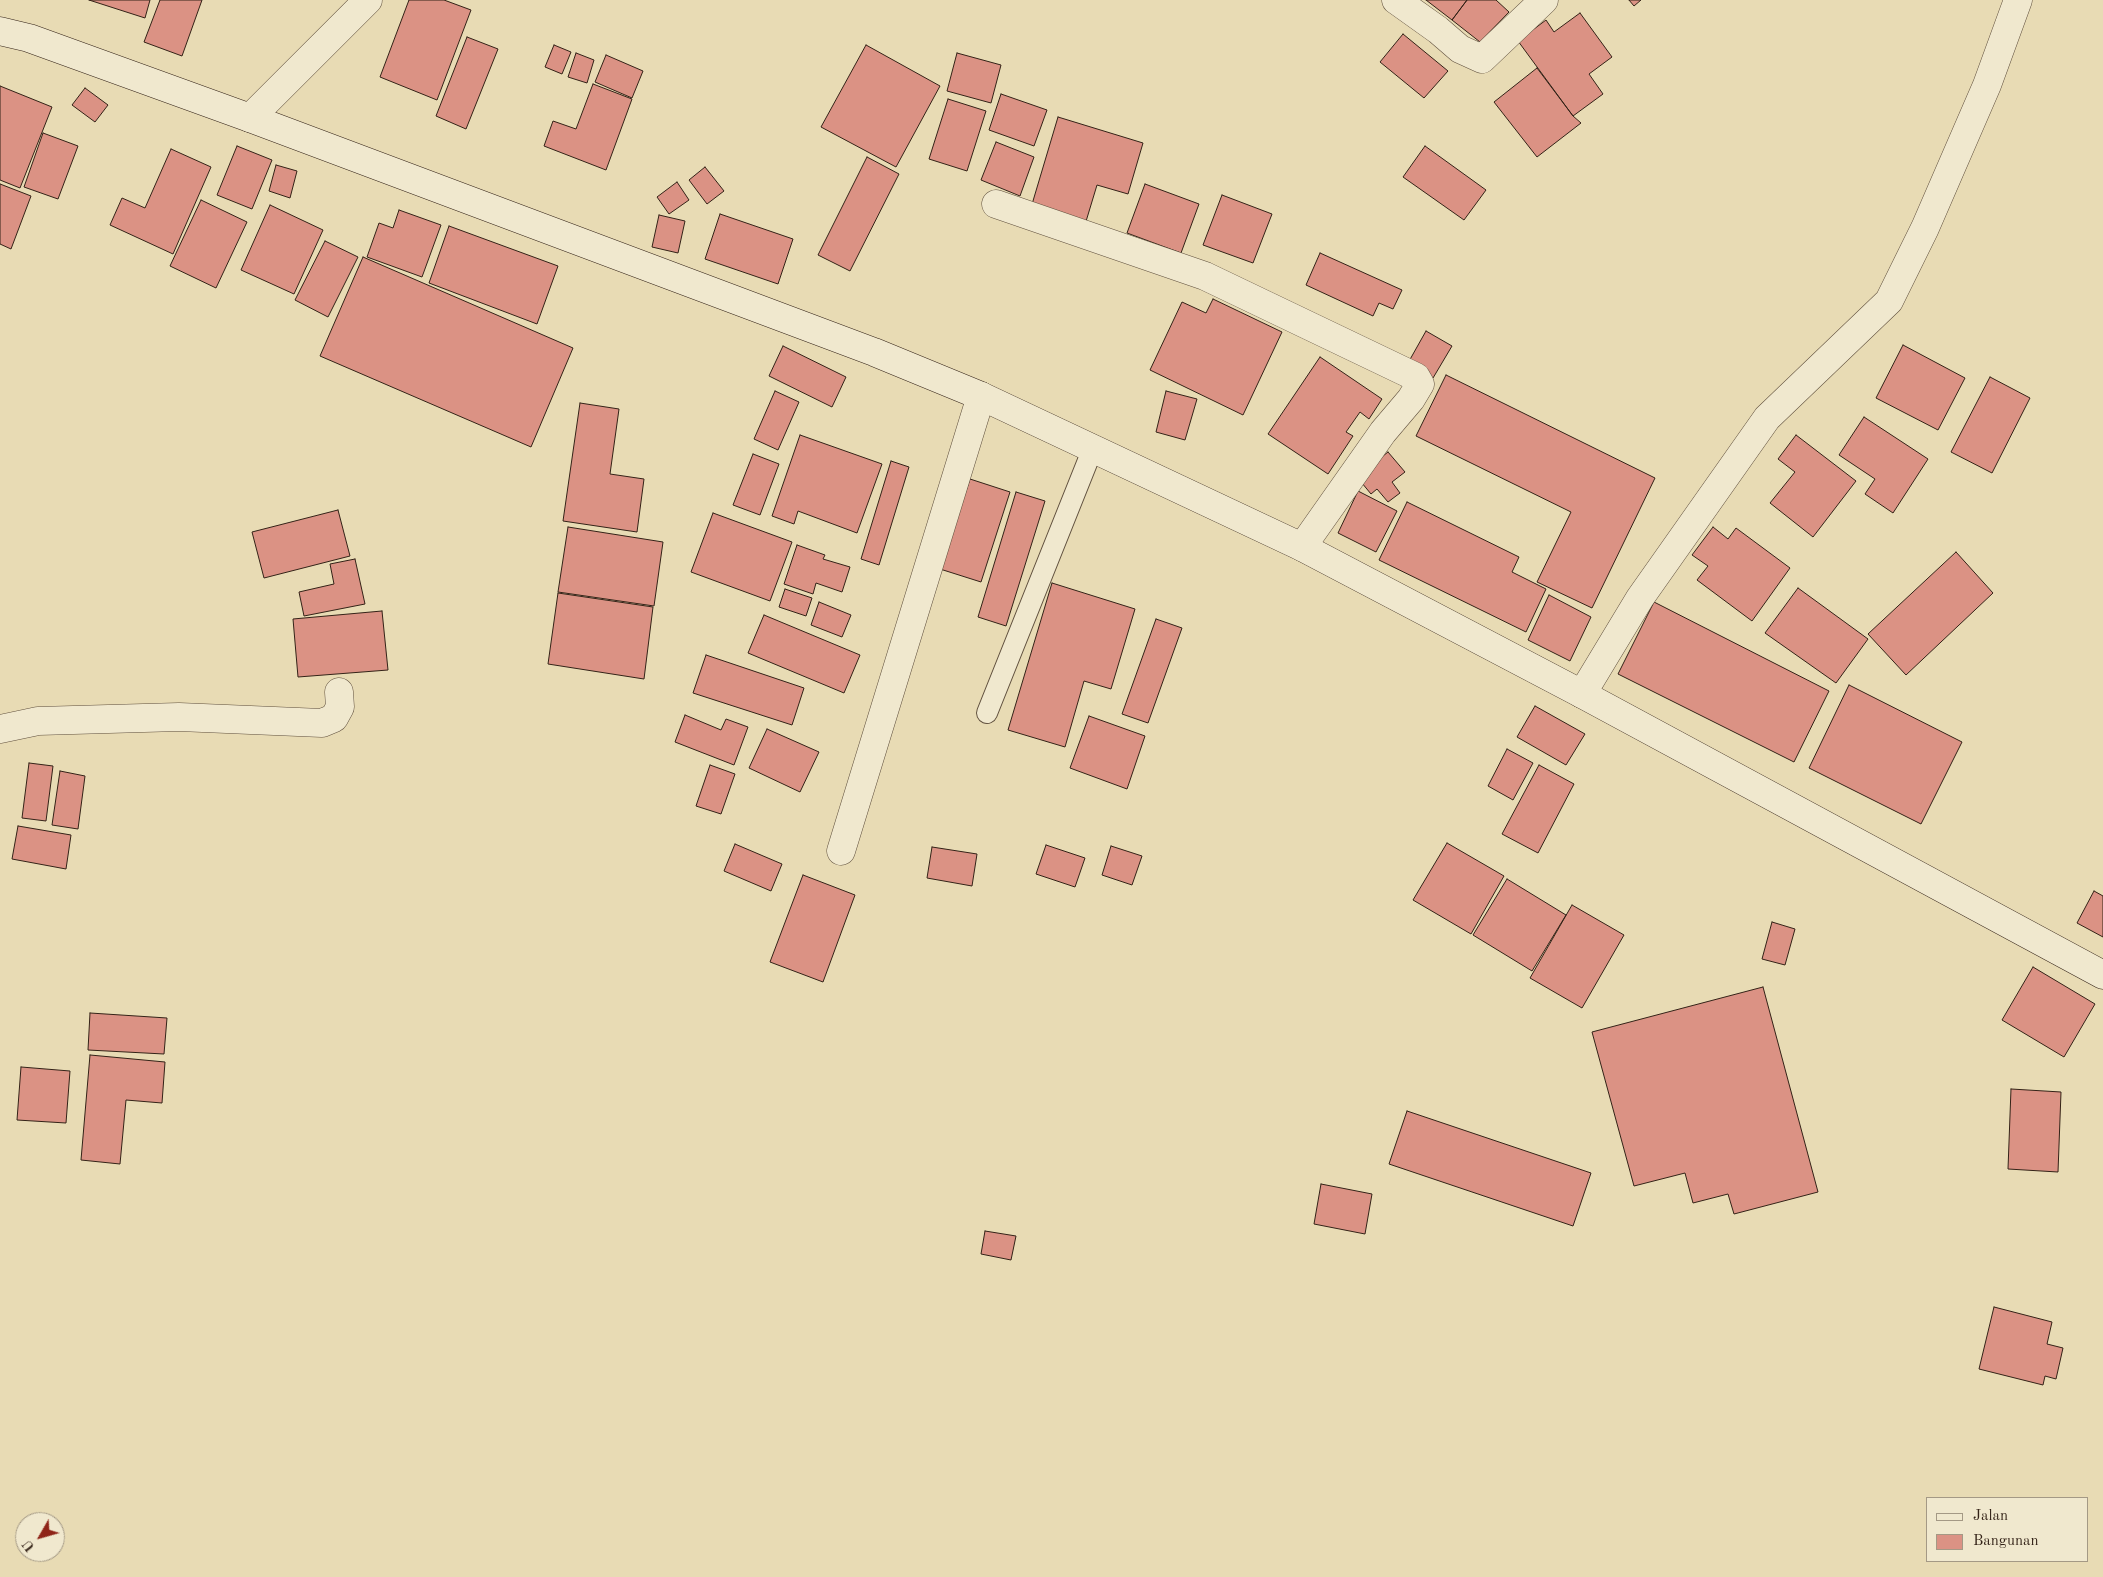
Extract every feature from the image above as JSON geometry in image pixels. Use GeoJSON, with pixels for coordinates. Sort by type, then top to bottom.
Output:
{"type":"FeatureCollection","features":[{"type":"Feature","properties":{"kind":"street"},"geometry":{"type":"LineString","coordinates":[[250,118],[368,0]]}},
{"type":"Feature","properties":{"kind":"street"},"geometry":{"type":"LineString","coordinates":[[1396,0],[1438,30],[1460,49],[1482,59],[1544,0]]}},
{"type":"Feature","properties":{"kind":"street"},"geometry":{"type":"LineString","coordinates":[[1582,694],[1640,598],[1767,418],[1888,301],[1925,228],[1987,85],[2018,0]]}},
{"type":"Feature","properties":{"kind":"street"},"geometry":{"type":"LineString","coordinates":[[0,32],[29,38],[250,118],[874,352],[981,396],[1302,547],[1582,694],[2103,976]]}},
{"type":"Feature","properties":{"kind":"street"},"geometry":{"type":"LineString","coordinates":[[996,204],[1206,276],[1416,377],[1420,384],[1412,399],[1383,432],[1302,547]]}},
{"type":"Feature","properties":{"kind":"street"},"geometry":{"type":"LineString","coordinates":[[841,851],[981,396]]}},
{"type":"Feature","properties":{"kind":"street"},"geometry":{"type":"LineString","coordinates":[[0,729],[38,721],[179,717],[322,723],[334,718],[340,707],[339,692]]}},
{"type":"Feature","properties":{"kind":"lane"},"geometry":{"type":"LineString","coordinates":[[987,713],[1093,448]]}},
{"type":"Feature","properties":{"kind":"building"},"geometry":{"type":"Polygon","coordinates":[[[89,0],[150,0],[145,18],[89,0]]]}},
{"type":"Feature","properties":{"kind":"building"},"geometry":{"type":"Polygon","coordinates":[[[160,0],[202,0],[182,56],[144,42],[160,0]]]}},
{"type":"Feature","properties":{"kind":"building"},"geometry":{"type":"Polygon","coordinates":[[[409,0],[444,0],[471,10],[437,100],[380,77],[409,0]]]}},
{"type":"Feature","properties":{"kind":"building"},"geometry":{"type":"Polygon","coordinates":[[[1426,0],[1467,0],[1452,20],[1426,0]]]}},
{"type":"Feature","properties":{"kind":"building"},"geometry":{"type":"Polygon","coordinates":[[[1467,0],[1496,0],[1509,12],[1480,42],[1452,20],[1467,0]]]}},
{"type":"Feature","properties":{"kind":"building"},"geometry":{"type":"Polygon","coordinates":[[[1629,0],[1641,0],[1634,6],[1629,0]]]}},
{"type":"Feature","properties":{"kind":"building"},"geometry":{"type":"Polygon","coordinates":[[[1580,13],[1612,57],[1589,74],[1603,94],[1573,116],[1518,41],[1546,20],[1554,32],[1580,13]]]}},
{"type":"Feature","properties":{"kind":"building"},"geometry":{"type":"Polygon","coordinates":[[[1403,34],[1448,71],[1424,98],[1380,62],[1403,34]]]}},
{"type":"Feature","properties":{"kind":"building"},"geometry":{"type":"Polygon","coordinates":[[[467,37],[498,49],[466,129],[436,116],[467,37]]]}},
{"type":"Feature","properties":{"kind":"building"},"geometry":{"type":"Polygon","coordinates":[[[554,45],[571,52],[562,74],[545,67],[554,45]]]}},
{"type":"Feature","properties":{"kind":"building"},"geometry":{"type":"Polygon","coordinates":[[[866,45],[940,86],[896,167],[821,127],[866,45]]]}},
{"type":"Feature","properties":{"kind":"building"},"geometry":{"type":"Polygon","coordinates":[[[576,53],[594,60],[587,83],[568,77],[576,53]]]}},
{"type":"Feature","properties":{"kind":"building"},"geometry":{"type":"Polygon","coordinates":[[[957,53],[1001,65],[991,103],[947,91],[957,53]]]}},
{"type":"Feature","properties":{"kind":"building"},"geometry":{"type":"Polygon","coordinates":[[[606,55],[643,71],[632,98],[595,82],[606,55]]]}},
{"type":"Feature","properties":{"kind":"building"},"geometry":{"type":"Polygon","coordinates":[[[1537,68],[1573,116],[1581,123],[1537,157],[1494,102],[1537,68]]]}},
{"type":"Feature","properties":{"kind":"building"},"geometry":{"type":"Polygon","coordinates":[[[593,84],[632,99],[606,170],[544,146],[553,121],[576,129],[593,84]]]}},
{"type":"Feature","properties":{"kind":"building"},"geometry":{"type":"Polygon","coordinates":[[[0,86],[52,107],[20,188],[0,180],[0,86]]]}},
{"type":"Feature","properties":{"kind":"building"},"geometry":{"type":"Polygon","coordinates":[[[85,88],[108,105],[95,122],[72,105],[85,88]]]}},
{"type":"Feature","properties":{"kind":"building"},"geometry":{"type":"Polygon","coordinates":[[[1001,94],[1047,110],[1034,146],[989,130],[1001,94]]]}},
{"type":"Feature","properties":{"kind":"building"},"geometry":{"type":"Polygon","coordinates":[[[948,99],[986,111],[967,171],[929,159],[948,99]]]}},
{"type":"Feature","properties":{"kind":"building"},"geometry":{"type":"Polygon","coordinates":[[[1058,117],[1143,143],[1128,194],[1097,185],[1084,228],[1030,211],[1058,117]]]}},
{"type":"Feature","properties":{"kind":"building"},"geometry":{"type":"Polygon","coordinates":[[[43,133],[78,146],[58,199],[24,187],[43,133]]]}},
{"type":"Feature","properties":{"kind":"building"},"geometry":{"type":"Polygon","coordinates":[[[996,142],[1034,157],[1020,196],[981,180],[996,142]]]}},
{"type":"Feature","properties":{"kind":"building"},"geometry":{"type":"Polygon","coordinates":[[[237,146],[272,160],[252,209],[217,195],[237,146]]]}},
{"type":"Feature","properties":{"kind":"building"},"geometry":{"type":"Polygon","coordinates":[[[1425,146],[1486,190],[1464,220],[1403,177],[1425,146]]]}},
{"type":"Feature","properties":{"kind":"building"},"geometry":{"type":"Polygon","coordinates":[[[171,149],[211,167],[173,254],[110,225],[122,198],[145,208],[171,149]]]}},
{"type":"Feature","properties":{"kind":"building"},"geometry":{"type":"Polygon","coordinates":[[[867,157],[899,174],[850,271],[818,255],[867,157]]]}},
{"type":"Feature","properties":{"kind":"building"},"geometry":{"type":"Polygon","coordinates":[[[276,165],[297,171],[290,198],[269,191],[276,165]]]}},
{"type":"Feature","properties":{"kind":"building"},"geometry":{"type":"Polygon","coordinates":[[[705,167],[724,191],[707,204],[689,180],[705,167]]]}},
{"type":"Feature","properties":{"kind":"building"},"geometry":{"type":"Polygon","coordinates":[[[677,182],[689,200],[669,214],[657,197],[677,182]]]}},
{"type":"Feature","properties":{"kind":"building"},"geometry":{"type":"Polygon","coordinates":[[[0,184],[31,196],[11,249],[0,244],[0,184]]]}},
{"type":"Feature","properties":{"kind":"building"},"geometry":{"type":"Polygon","coordinates":[[[1145,184],[1199,204],[1181,253],[1127,233],[1145,184]]]}},
{"type":"Feature","properties":{"kind":"building"},"geometry":{"type":"Polygon","coordinates":[[[1222,195],[1272,214],[1253,263],[1203,245],[1222,195]]]}},
{"type":"Feature","properties":{"kind":"building"},"geometry":{"type":"Polygon","coordinates":[[[201,200],[247,222],[216,288],[170,266],[201,200]]]}},
{"type":"Feature","properties":{"kind":"building"},"geometry":{"type":"Polygon","coordinates":[[[270,205],[323,230],[294,294],[241,270],[270,205]]]}},
{"type":"Feature","properties":{"kind":"building"},"geometry":{"type":"Polygon","coordinates":[[[399,210],[441,225],[422,277],[367,257],[379,223],[393,228],[399,210]]]}},
{"type":"Feature","properties":{"kind":"building"},"geometry":{"type":"Polygon","coordinates":[[[720,214],[793,239],[778,284],[705,259],[720,214]]]}},
{"type":"Feature","properties":{"kind":"building"},"geometry":{"type":"Polygon","coordinates":[[[659,215],[685,221],[678,253],[652,247],[659,215]]]}},
{"type":"Feature","properties":{"kind":"building"},"geometry":{"type":"Polygon","coordinates":[[[449,226],[558,266],[537,324],[429,283],[449,226]]]}},
{"type":"Feature","properties":{"kind":"building"},"geometry":{"type":"Polygon","coordinates":[[[325,241],[358,257],[328,317],[295,300],[325,241]]]}},
{"type":"Feature","properties":{"kind":"building"},"geometry":{"type":"Polygon","coordinates":[[[1320,253],[1402,290],[1393,309],[1379,303],[1373,316],[1306,285],[1320,253]]]}},
{"type":"Feature","properties":{"kind":"building"},"geometry":{"type":"Polygon","coordinates":[[[363,257],[573,348],[531,447],[320,356],[363,257]]]}},
{"type":"Feature","properties":{"kind":"building"},"geometry":{"type":"Polygon","coordinates":[[[1213,299],[1282,332],[1243,415],[1150,370],[1182,302],[1206,313],[1213,299]]]}},
{"type":"Feature","properties":{"kind":"building"},"geometry":{"type":"Polygon","coordinates":[[[1426,331],[1452,346],[1433,378],[1408,363],[1426,331]]]}},
{"type":"Feature","properties":{"kind":"building"},"geometry":{"type":"Polygon","coordinates":[[[1903,345],[1965,378],[1938,430],[1876,398],[1903,345]]]}},
{"type":"Feature","properties":{"kind":"building"},"geometry":{"type":"Polygon","coordinates":[[[783,346],[846,377],[832,407],[769,376],[783,346]]]}},
{"type":"Feature","properties":{"kind":"building"},"geometry":{"type":"Polygon","coordinates":[[[1320,357],[1382,399],[1369,419],[1360,412],[1346,432],[1353,436],[1328,474],[1268,434],[1320,357]]]}},
{"type":"Feature","properties":{"kind":"building"},"geometry":{"type":"Polygon","coordinates":[[[1446,375],[1655,478],[1592,608],[1537,582],[1571,512],[1416,436],[1446,375]]]}},
{"type":"Feature","properties":{"kind":"building"},"geometry":{"type":"Polygon","coordinates":[[[1990,377],[2030,398],[1992,473],[1951,452],[1990,377]]]}},
{"type":"Feature","properties":{"kind":"building"},"geometry":{"type":"Polygon","coordinates":[[[775,391],[799,402],[778,450],[754,439],[775,391]]]}},
{"type":"Feature","properties":{"kind":"building"},"geometry":{"type":"Polygon","coordinates":[[[1166,391],[1197,399],[1185,440],[1156,432],[1166,391]]]}},
{"type":"Feature","properties":{"kind":"building"},"geometry":{"type":"Polygon","coordinates":[[[580,403],[619,409],[610,474],[644,479],[637,532],[563,521],[580,403]]]}},
{"type":"Feature","properties":{"kind":"building"},"geometry":{"type":"Polygon","coordinates":[[[1864,417],[1928,459],[1893,513],[1865,494],[1875,479],[1839,455],[1864,417]]]}},
{"type":"Feature","properties":{"kind":"building"},"geometry":{"type":"Polygon","coordinates":[[[800,435],[882,464],[857,533],[798,511],[794,524],[772,516],[800,435]]]}},
{"type":"Feature","properties":{"kind":"building"},"geometry":{"type":"Polygon","coordinates":[[[1796,435],[1856,481],[1813,537],[1770,503],[1795,472],[1778,459],[1796,435]]]}},
{"type":"Feature","properties":{"kind":"building"},"geometry":{"type":"Polygon","coordinates":[[[1388,452],[1405,472],[1392,482],[1400,493],[1388,502],[1377,489],[1371,494],[1357,477],[1388,452]]]}},
{"type":"Feature","properties":{"kind":"building"},"geometry":{"type":"Polygon","coordinates":[[[753,454],[779,464],[760,515],[733,505],[753,454]]]}},
{"type":"Feature","properties":{"kind":"building"},"geometry":{"type":"Polygon","coordinates":[[[891,461],[909,467],[879,565],[861,559],[891,461]]]}},
{"type":"Feature","properties":{"kind":"building"},"geometry":{"type":"Polygon","coordinates":[[[970,479],[1010,492],[981,582],[940,569],[970,479]]]}},
{"type":"Feature","properties":{"kind":"building"},"geometry":{"type":"Polygon","coordinates":[[[1358,491],[1397,511],[1376,552],[1338,533],[1358,491]]]}},
{"type":"Feature","properties":{"kind":"building"},"geometry":{"type":"Polygon","coordinates":[[[1016,492],[1045,501],[1006,626],[978,617],[1016,492]]]}},
{"type":"Feature","properties":{"kind":"building"},"geometry":{"type":"Polygon","coordinates":[[[1407,502],[1519,557],[1512,572],[1546,589],[1526,632],[1379,560],[1407,502]]]}},
{"type":"Feature","properties":{"kind":"building"},"geometry":{"type":"Polygon","coordinates":[[[338,510],[350,556],[264,578],[252,532],[338,510]]]}},
{"type":"Feature","properties":{"kind":"building"},"geometry":{"type":"Polygon","coordinates":[[[713,513],[792,542],[770,601],[691,572],[713,513]]]}},
{"type":"Feature","properties":{"kind":"building"},"geometry":{"type":"Polygon","coordinates":[[[568,527],[663,542],[654,606],[558,592],[568,527]]]}},
{"type":"Feature","properties":{"kind":"building"},"geometry":{"type":"Polygon","coordinates":[[[1713,527],[1728,539],[1736,528],[1790,568],[1752,621],[1697,580],[1708,566],[1692,555],[1713,527]]]}},
{"type":"Feature","properties":{"kind":"building"},"geometry":{"type":"Polygon","coordinates":[[[797,545],[825,555],[823,559],[850,567],[842,592],[816,583],[813,594],[784,584],[797,545]]]}},
{"type":"Feature","properties":{"kind":"building"},"geometry":{"type":"Polygon","coordinates":[[[1956,552],[1993,593],[1906,675],[1868,634],[1956,552]]]}},
{"type":"Feature","properties":{"kind":"building"},"geometry":{"type":"Polygon","coordinates":[[[355,559],[365,604],[304,616],[299,592],[334,584],[330,564],[355,559]]]}},
{"type":"Feature","properties":{"kind":"building"},"geometry":{"type":"Polygon","coordinates":[[[1052,583],[1135,609],[1111,689],[1084,681],[1065,747],[1008,730],[1052,583]]]}},
{"type":"Feature","properties":{"kind":"building"},"geometry":{"type":"Polygon","coordinates":[[[1798,588],[1868,639],[1836,683],[1765,633],[1798,588]]]}},
{"type":"Feature","properties":{"kind":"building"},"geometry":{"type":"Polygon","coordinates":[[[785,589],[812,598],[806,616],[779,607],[785,589]]]}},
{"type":"Feature","properties":{"kind":"building"},"geometry":{"type":"Polygon","coordinates":[[[558,593],[653,607],[644,679],[548,664],[558,593]]]}},
{"type":"Feature","properties":{"kind":"building"},"geometry":{"type":"Polygon","coordinates":[[[1549,595],[1591,617],[1570,661],[1528,640],[1549,595]]]}},
{"type":"Feature","properties":{"kind":"building"},"geometry":{"type":"Polygon","coordinates":[[[819,602],[851,615],[842,637],[811,625],[819,602]]]}},
{"type":"Feature","properties":{"kind":"building"},"geometry":{"type":"Polygon","coordinates":[[[1654,602],[1829,691],[1794,762],[1618,674],[1654,602]]]}},
{"type":"Feature","properties":{"kind":"building"},"geometry":{"type":"Polygon","coordinates":[[[382,611],[388,670],[298,677],[293,619],[382,611]]]}},
{"type":"Feature","properties":{"kind":"building"},"geometry":{"type":"Polygon","coordinates":[[[764,615],[860,655],[844,693],[748,653],[764,615]]]}},
{"type":"Feature","properties":{"kind":"building"},"geometry":{"type":"Polygon","coordinates":[[[1156,619],[1182,628],[1148,723],[1122,714],[1156,619]]]}},
{"type":"Feature","properties":{"kind":"building"},"geometry":{"type":"Polygon","coordinates":[[[706,655],[804,688],[792,725],[693,693],[706,655]]]}},
{"type":"Feature","properties":{"kind":"building"},"geometry":{"type":"Polygon","coordinates":[[[1849,685],[1962,742],[1921,824],[1809,768],[1849,685]]]}},
{"type":"Feature","properties":{"kind":"building"},"geometry":{"type":"Polygon","coordinates":[[[1535,706],[1585,734],[1566,765],[1517,737],[1535,706]]]}},
{"type":"Feature","properties":{"kind":"building"},"geometry":{"type":"Polygon","coordinates":[[[685,715],[721,730],[726,719],[748,727],[734,765],[675,742],[685,715]]]}},
{"type":"Feature","properties":{"kind":"building"},"geometry":{"type":"Polygon","coordinates":[[[1089,716],[1145,736],[1127,789],[1070,768],[1089,716]]]}},
{"type":"Feature","properties":{"kind":"building"},"geometry":{"type":"Polygon","coordinates":[[[767,729],[819,752],[800,792],[749,768],[767,729]]]}},
{"type":"Feature","properties":{"kind":"building"},"geometry":{"type":"Polygon","coordinates":[[[1507,749],[1533,763],[1513,800],[1488,786],[1507,749]]]}},
{"type":"Feature","properties":{"kind":"building"},"geometry":{"type":"Polygon","coordinates":[[[29,763],[53,766],[46,821],[22,818],[29,763]]]}},
{"type":"Feature","properties":{"kind":"building"},"geometry":{"type":"Polygon","coordinates":[[[710,765],[735,774],[721,814],[696,806],[710,765]]]}},
{"type":"Feature","properties":{"kind":"building"},"geometry":{"type":"Polygon","coordinates":[[[1539,765],[1574,784],[1538,853],[1502,834],[1539,765]]]}},
{"type":"Feature","properties":{"kind":"building"},"geometry":{"type":"Polygon","coordinates":[[[60,771],[85,776],[78,829],[52,825],[60,771]]]}},
{"type":"Feature","properties":{"kind":"building"},"geometry":{"type":"Polygon","coordinates":[[[18,826],[71,835],[66,869],[12,859],[18,826]]]}},
{"type":"Feature","properties":{"kind":"building"},"geometry":{"type":"Polygon","coordinates":[[[1447,843],[1504,876],[1471,934],[1413,900],[1447,843]]]}},
{"type":"Feature","properties":{"kind":"building"},"geometry":{"type":"Polygon","coordinates":[[[735,844],[782,864],[771,891],[724,871],[735,844]]]}},
{"type":"Feature","properties":{"kind":"building"},"geometry":{"type":"Polygon","coordinates":[[[1046,845],[1085,858],[1075,887],[1036,874],[1046,845]]]}},
{"type":"Feature","properties":{"kind":"building"},"geometry":{"type":"Polygon","coordinates":[[[1111,846],[1142,856],[1132,885],[1102,875],[1111,846]]]}},
{"type":"Feature","properties":{"kind":"building"},"geometry":{"type":"Polygon","coordinates":[[[932,847],[977,854],[972,886],[927,878],[932,847]]]}},
{"type":"Feature","properties":{"kind":"building"},"geometry":{"type":"Polygon","coordinates":[[[803,875],[855,895],[823,982],[770,962],[803,875]]]}},
{"type":"Feature","properties":{"kind":"building"},"geometry":{"type":"Polygon","coordinates":[[[1507,879],[1566,915],[1532,971],[1473,935],[1507,879]]]}},
{"type":"Feature","properties":{"kind":"building"},"geometry":{"type":"Polygon","coordinates":[[[2094,891],[2103,896],[2103,937],[2077,923],[2094,891]]]}},
{"type":"Feature","properties":{"kind":"building"},"geometry":{"type":"Polygon","coordinates":[[[1572,905],[1624,935],[1582,1008],[1530,978],[1572,905]]]}},
{"type":"Feature","properties":{"kind":"building"},"geometry":{"type":"Polygon","coordinates":[[[1772,922],[1795,929],[1785,965],[1762,959],[1772,922]]]}},
{"type":"Feature","properties":{"kind":"building"},"geometry":{"type":"Polygon","coordinates":[[[2033,967],[2095,1004],[2064,1057],[2002,1020],[2033,967]]]}},
{"type":"Feature","properties":{"kind":"building"},"geometry":{"type":"Polygon","coordinates":[[[1763,987],[1818,1192],[1734,1214],[1728,1194],[1693,1203],[1685,1173],[1634,1186],[1592,1032],[1763,987]]]}},
{"type":"Feature","properties":{"kind":"building"},"geometry":{"type":"Polygon","coordinates":[[[90,1013],[167,1018],[164,1054],[88,1050],[90,1013]]]}},
{"type":"Feature","properties":{"kind":"building"},"geometry":{"type":"Polygon","coordinates":[[[90,1055],[165,1062],[162,1103],[126,1100],[120,1164],[81,1160],[90,1055]]]}},
{"type":"Feature","properties":{"kind":"building"},"geometry":{"type":"Polygon","coordinates":[[[21,1067],[70,1071],[66,1123],[17,1120],[21,1067]]]}},
{"type":"Feature","properties":{"kind":"building"},"geometry":{"type":"Polygon","coordinates":[[[2011,1089],[2061,1092],[2058,1172],[2008,1169],[2011,1089]]]}},
{"type":"Feature","properties":{"kind":"building"},"geometry":{"type":"Polygon","coordinates":[[[1407,1111],[1591,1173],[1573,1226],[1389,1164],[1407,1111]]]}},
{"type":"Feature","properties":{"kind":"building"},"geometry":{"type":"Polygon","coordinates":[[[1321,1184],[1372,1194],[1365,1234],[1314,1224],[1321,1184]]]}},
{"type":"Feature","properties":{"kind":"building"},"geometry":{"type":"Polygon","coordinates":[[[985,1231],[1016,1236],[1011,1260],[981,1254],[985,1231]]]}},
{"type":"Feature","properties":{"kind":"building"},"geometry":{"type":"Polygon","coordinates":[[[1994,1307],[2052,1322],[2047,1344],[2063,1348],[2056,1379],[2045,1376],[2043,1385],[1979,1369],[1994,1307]]]}}]}
